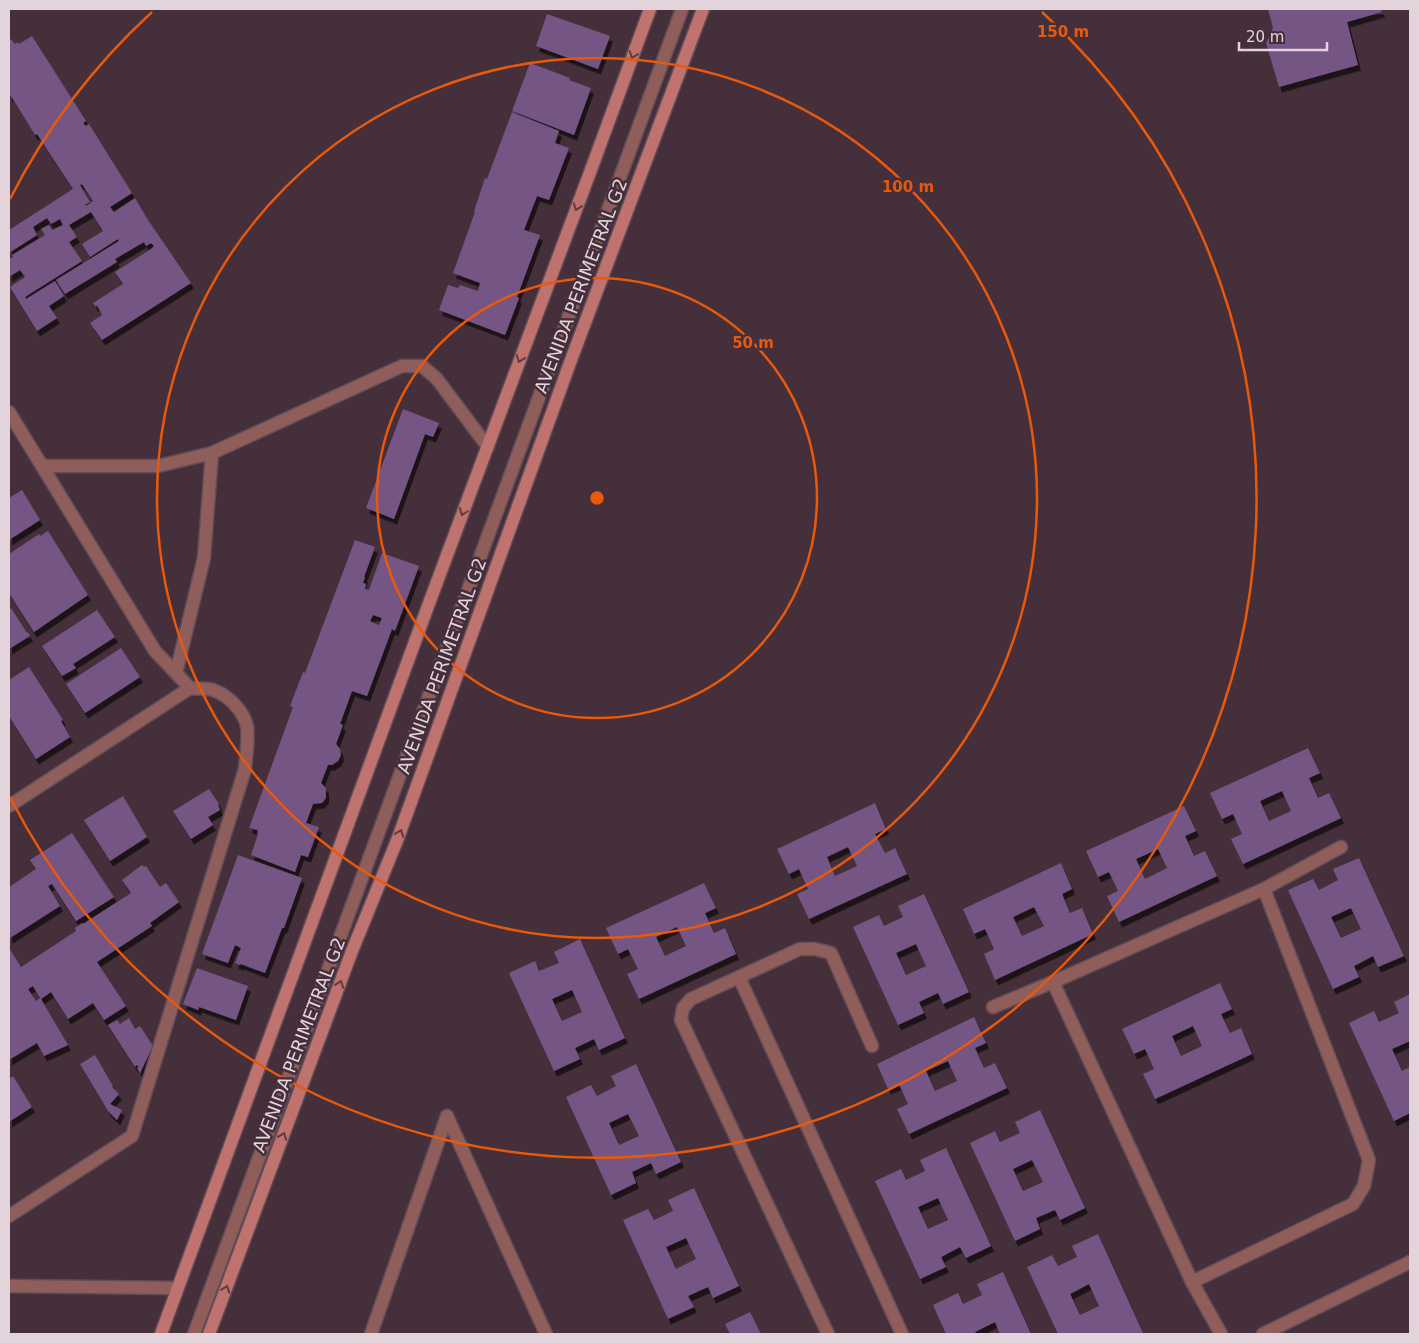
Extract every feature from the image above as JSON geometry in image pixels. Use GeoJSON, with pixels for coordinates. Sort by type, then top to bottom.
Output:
{"type":"FeatureCollection","features":[{"type":"Feature","properties":{"kind":"street","name":"AVENIDA PERIMETRAL G2"},"geometry":{"type":"LineString","coordinates":[[161,1334],[650,9]]}},
{"type":"Feature","properties":{"kind":"street"},"geometry":{"type":"LineString","coordinates":[[194,1334],[682,9]]}},
{"type":"Feature","properties":{"kind":"street","name":"AVENIDA PERIMETRAL G2"},"geometry":{"type":"LineString","coordinates":[[209,1334],[352,951],[398,838],[571,360],[703,9]]}},
{"type":"Feature","properties":{"kind":"street"},"geometry":{"type":"LineString","coordinates":[[42,466],[158,466],[212,453],[402,366],[422,366],[437,379],[488,447]]}},
{"type":"Feature","properties":{"kind":"street"},"geometry":{"type":"LineString","coordinates":[[9,412],[155,651],[190,688]]}},
{"type":"Feature","properties":{"kind":"street"},"geometry":{"type":"LineString","coordinates":[[176,673],[204,558],[212,453]]}},
{"type":"Feature","properties":{"kind":"street"},"geometry":{"type":"LineString","coordinates":[[9,806],[190,688],[212,690],[226,697],[240,710],[247,726],[245,768],[132,1136],[9,1216]]}},
{"type":"Feature","properties":{"kind":"street"},"geometry":{"type":"LineString","coordinates":[[994,1007],[1264,889],[1341,847]]}},
{"type":"Feature","properties":{"kind":"street"},"geometry":{"type":"LineString","coordinates":[[1192,1282],[1353,1204],[1364,1186],[1369,1160],[1264,889]]}},
{"type":"Feature","properties":{"kind":"street"},"geometry":{"type":"LineString","coordinates":[[828,1334],[681,1020],[683,1008],[691,998],[800,949],[815,949],[831,953],[872,1046]]}},
{"type":"Feature","properties":{"kind":"street"},"geometry":{"type":"LineString","coordinates":[[740,977],[902,1334]]}},
{"type":"Feature","properties":{"kind":"street"},"geometry":{"type":"LineString","coordinates":[[1053,982],[1192,1282],[1221,1334]]}},
{"type":"Feature","properties":{"kind":"street"},"geometry":{"type":"LineString","coordinates":[[371,1334],[448,1116],[546,1334]]}},
{"type":"Feature","properties":{"kind":"street"},"geometry":{"type":"LineString","coordinates":[[1263,1334],[1410,1262]]}},
{"type":"Feature","properties":{"kind":"street"},"geometry":{"type":"LineString","coordinates":[[9,1286],[177,1288]]}},
{"type":"Feature","properties":{"kind":"building"},"geometry":{"type":"Polygon","coordinates":[[[1268,9],[1381,9],[1382,12],[1347,22],[1358,65],[1279,87],[1266,43],[1273,28],[1268,9]]]}},
{"type":"Feature","properties":{"kind":"building"},"geometry":{"type":"Polygon","coordinates":[[[547,14],[610,36],[598,69],[536,46],[547,14]]]}},
{"type":"Feature","properties":{"kind":"building"},"geometry":{"type":"Polygon","coordinates":[[[32,36],[86,121],[83,123],[86,126],[89,124],[132,193],[110,207],[114,212],[135,198],[191,283],[102,340],[90,323],[102,315],[97,305],[95,306],[93,303],[123,284],[115,272],[154,246],[151,243],[146,246],[144,242],[115,259],[117,262],[65,294],[56,280],[119,241],[118,239],[90,257],[82,244],[103,231],[91,212],[69,225],[77,237],[69,242],[82,261],[25,297],[26,299],[55,281],[64,296],[49,306],[57,318],[37,331],[10,287],[25,277],[20,270],[9,277],[9,259],[13,257],[12,255],[45,235],[41,229],[49,225],[52,230],[63,225],[60,219],[51,224],[47,218],[33,227],[37,235],[9,253],[9,230],[73,189],[37,134],[35,135],[11,96],[9,97],[9,41],[11,39],[15,44],[18,42],[19,44],[32,36]],[[82,184],[80,185],[90,202],[85,205],[93,201],[82,184]]]}},
{"type":"Feature","properties":{"kind":"building"},"geometry":{"type":"Polygon","coordinates":[[[530,63],[591,88],[574,135],[512,111],[530,63]]]}},
{"type":"Feature","properties":{"kind":"building"},"geometry":{"type":"Polygon","coordinates":[[[512,112],[559,131],[555,143],[569,148],[549,200],[537,196],[524,230],[540,235],[505,335],[439,310],[448,285],[458,288],[460,285],[478,291],[480,283],[453,273],[485,178],[487,179],[512,112]]]}},
{"type":"Feature","properties":{"kind":"building"},"geometry":{"type":"Polygon","coordinates":[[[403,409],[439,423],[433,437],[425,434],[394,519],[366,508],[403,409]]]}},
{"type":"Feature","properties":{"kind":"building"},"geometry":{"type":"Polygon","coordinates":[[[22,490],[40,520],[9,540],[9,498],[22,490]]]}},
{"type":"Feature","properties":{"kind":"building"},"geometry":{"type":"Polygon","coordinates":[[[48,531],[88,595],[34,632],[9,593],[9,554],[39,534],[40,536],[48,531]]]}},
{"type":"Feature","properties":{"kind":"building"},"geometry":{"type":"Polygon","coordinates":[[[355,540],[375,547],[364,577],[365,589],[369,590],[382,553],[419,566],[395,631],[392,629],[367,696],[352,691],[340,724],[343,725],[336,744],[340,749],[341,755],[338,761],[328,765],[321,783],[326,788],[326,798],[322,803],[313,804],[306,823],[319,827],[308,857],[301,855],[295,872],[251,855],[258,830],[249,828],[293,707],[290,706],[303,672],[305,673],[355,540]],[[373,615],[370,621],[379,625],[382,618],[373,615]]]}},
{"type":"Feature","properties":{"kind":"building"},"geometry":{"type":"Polygon","coordinates":[[[11,608],[30,636],[9,649],[9,609],[11,608]]]}},
{"type":"Feature","properties":{"kind":"building"},"geometry":{"type":"Polygon","coordinates":[[[97,610],[115,637],[73,664],[76,668],[62,676],[42,646],[97,610]]]}},
{"type":"Feature","properties":{"kind":"building"},"geometry":{"type":"Polygon","coordinates":[[[121,648],[140,677],[85,713],[66,684],[121,648]]]}},
{"type":"Feature","properties":{"kind":"building"},"geometry":{"type":"Polygon","coordinates":[[[29,667],[63,720],[61,721],[70,737],[36,759],[9,716],[9,680],[29,667]]]}},
{"type":"Feature","properties":{"kind":"building"},"geometry":{"type":"Polygon","coordinates":[[[1308,748],[1320,773],[1309,778],[1318,798],[1329,793],[1341,818],[1243,864],[1231,839],[1242,834],[1233,814],[1222,819],[1210,793],[1308,748]],[[1282,791],[1260,801],[1269,821],[1291,811],[1282,791]]]}},
{"type":"Feature","properties":{"kind":"building"},"geometry":{"type":"Polygon","coordinates":[[[209,789],[219,804],[220,810],[208,817],[213,825],[191,839],[173,811],[209,789]]]}},
{"type":"Feature","properties":{"kind":"building"},"geometry":{"type":"Polygon","coordinates":[[[123,796],[147,837],[110,861],[84,820],[123,796]]]}},
{"type":"Feature","properties":{"kind":"building"},"geometry":{"type":"Polygon","coordinates":[[[875,803],[886,829],[875,834],[885,853],[895,848],[907,874],[809,919],[797,894],[808,889],[799,869],[789,874],[777,849],[875,803]],[[848,847],[827,857],[835,876],[857,866],[848,847]]]}},
{"type":"Feature","properties":{"kind":"building"},"geometry":{"type":"Polygon","coordinates":[[[1184,806],[1196,831],[1185,836],[1194,856],[1205,851],[1217,876],[1119,922],[1107,896],[1118,891],[1109,872],[1098,877],[1086,851],[1184,806]],[[1158,849],[1136,859],[1145,879],[1167,868],[1158,849]]]}},
{"type":"Feature","properties":{"kind":"building"},"geometry":{"type":"Polygon","coordinates":[[[72,833],[114,897],[76,921],[52,884],[48,886],[60,906],[10,938],[9,887],[36,869],[30,860],[72,833]]]}},
{"type":"Feature","properties":{"kind":"building"},"geometry":{"type":"Polygon","coordinates":[[[238,855],[302,878],[265,973],[235,963],[241,948],[235,945],[228,963],[202,954],[238,855]]]}},
{"type":"Feature","properties":{"kind":"building"},"geometry":{"type":"Polygon","coordinates":[[[1359,858],[1404,956],[1378,967],[1373,956],[1354,966],[1359,977],[1333,989],[1288,890],[1313,879],[1319,890],[1338,880],[1333,869],[1359,858]],[[1351,908],[1331,917],[1341,938],[1361,929],[1351,908]]]}},
{"type":"Feature","properties":{"kind":"building"},"geometry":{"type":"Polygon","coordinates":[[[1061,863],[1072,889],[1062,894],[1070,913],[1082,908],[1093,934],[995,980],[984,954],[994,949],[985,929],[974,934],[963,909],[1061,863]],[[1034,907],[1013,917],[1022,936],[1044,926],[1034,907]]]}},
{"type":"Feature","properties":{"kind":"building"},"geometry":{"type":"Polygon","coordinates":[[[142,865],[146,866],[160,887],[166,883],[179,902],[150,923],[152,926],[97,962],[126,1006],[104,1020],[93,1003],[68,1019],[51,992],[41,999],[68,1045],[44,1056],[37,1043],[9,1060],[9,948],[21,967],[76,931],[75,928],[82,923],[131,893],[122,880],[142,865]],[[33,986],[28,989],[36,1001],[40,998],[33,986]]]}},
{"type":"Feature","properties":{"kind":"building"},"geometry":{"type":"Polygon","coordinates":[[[704,883],[716,908],[705,913],[714,933],[725,928],[736,954],[639,999],[627,974],[638,969],[628,949],[618,954],[606,928],[704,883]],[[677,927],[656,937],[665,956],[686,946],[677,927]]]}},
{"type":"Feature","properties":{"kind":"building"},"geometry":{"type":"Polygon","coordinates":[[[924,894],[969,992],[943,1004],[938,993],[919,1002],[924,1013],[898,1025],[853,927],[879,915],[884,926],[903,917],[898,906],[924,894]],[[916,944],[896,953],[906,975],[926,966],[916,944]]]}},
{"type":"Feature","properties":{"kind":"building"},"geometry":{"type":"Polygon","coordinates":[[[580,939],[625,1038],[599,1050],[594,1039],[575,1048],[580,1059],[554,1071],[509,973],[535,961],[539,971],[559,963],[554,952],[580,939]],[[572,990],[552,999],[562,1021],[582,1012],[572,990]]]}},
{"type":"Feature","properties":{"kind":"building"},"geometry":{"type":"Polygon","coordinates":[[[197,968],[248,986],[236,1020],[199,1007],[198,1010],[183,1004],[197,968]]]}},
{"type":"Feature","properties":{"kind":"building"},"geometry":{"type":"Polygon","coordinates":[[[1220,983],[1232,1009],[1221,1014],[1230,1033],[1241,1028],[1252,1054],[1155,1099],[1143,1074],[1154,1069],[1145,1049],[1134,1054],[1122,1029],[1220,983]],[[1193,1026],[1172,1036],[1181,1056],[1202,1046],[1193,1026]]]}},
{"type":"Feature","properties":{"kind":"building"},"geometry":{"type":"Polygon","coordinates":[[[1410,994],[1410,1041],[1392,1049],[1402,1071],[1410,1067],[1410,1113],[1394,1121],[1349,1023],[1374,1011],[1379,1022],[1399,1013],[1394,1002],[1410,994]]]}},
{"type":"Feature","properties":{"kind":"building"},"geometry":{"type":"Polygon","coordinates":[[[974,1017],[986,1043],[975,1048],[984,1068],[995,1063],[1007,1088],[909,1134],[897,1109],[908,1104],[899,1084],[888,1089],[877,1064],[974,1017]],[[948,1061],[926,1071],[935,1091],[957,1081],[948,1061]]]}},
{"type":"Feature","properties":{"kind":"building"},"geometry":{"type":"Polygon","coordinates":[[[129,1018],[135,1029],[140,1026],[153,1046],[140,1073],[137,1068],[139,1067],[137,1065],[135,1067],[108,1025],[117,1020],[120,1024],[129,1018]]]}},
{"type":"Feature","properties":{"kind":"building"},"geometry":{"type":"Polygon","coordinates":[[[95,1055],[112,1087],[119,1094],[110,1104],[122,1110],[117,1120],[108,1111],[80,1064],[95,1055]]]}},
{"type":"Feature","properties":{"kind":"building"},"geometry":{"type":"Polygon","coordinates":[[[636,1064],[681,1162],[656,1174],[651,1163],[632,1172],[636,1183],[611,1195],[566,1097],[591,1085],[597,1096],[616,1086],[611,1076],[636,1064]],[[628,1114],[609,1123],[619,1145],[639,1136],[628,1114]]]}},
{"type":"Feature","properties":{"kind":"building"},"geometry":{"type":"Polygon","coordinates":[[[13,1076],[32,1107],[9,1122],[9,1079],[13,1076]]]}},
{"type":"Feature","properties":{"kind":"building"},"geometry":{"type":"Polygon","coordinates":[[[1040,1110],[1085,1208],[1060,1220],[1055,1210],[1036,1218],[1040,1229],[1015,1241],[970,1143],[995,1131],[1000,1142],[1020,1133],[1015,1122],[1040,1110]],[[1032,1160],[1013,1169],[1023,1191],[1043,1182],[1032,1160]]]}},
{"type":"Feature","properties":{"kind":"building"},"geometry":{"type":"Polygon","coordinates":[[[946,1148],[991,1246],[966,1258],[960,1247],[941,1257],[946,1267],[920,1279],[875,1181],[901,1169],[906,1180],[925,1171],[920,1160],[946,1148]],[[938,1198],[918,1207],[928,1229],[948,1220],[938,1198]]]}},
{"type":"Feature","properties":{"kind":"building"},"geometry":{"type":"Polygon","coordinates":[[[694,1188],[739,1286],[713,1298],[708,1287],[688,1296],[694,1307],[668,1319],[623,1220],[648,1209],[654,1220],[673,1211],[668,1200],[694,1188]],[[686,1238],[666,1247],[676,1269],[696,1259],[686,1238]]]}},
{"type":"Feature","properties":{"kind":"building"},"geometry":{"type":"Polygon","coordinates":[[[1098,1234],[1143,1333],[1058,1334],[1027,1267],[1052,1255],[1058,1266],[1077,1257],[1072,1246],[1098,1234]],[[1089,1284],[1070,1294],[1080,1315],[1099,1306],[1089,1284]]]}},
{"type":"Feature","properties":{"kind":"building"},"geometry":{"type":"Polygon","coordinates":[[[1003,1272],[1031,1334],[1000,1334],[995,1322],[975,1332],[976,1334],[946,1334],[933,1305],[958,1293],[963,1304],[982,1295],[977,1284],[1003,1272]]]}},
{"type":"Feature","properties":{"kind":"building"},"geometry":{"type":"Polygon","coordinates":[[[750,1312],[761,1334],[730,1334],[725,1324],[750,1312]]]}}]}
